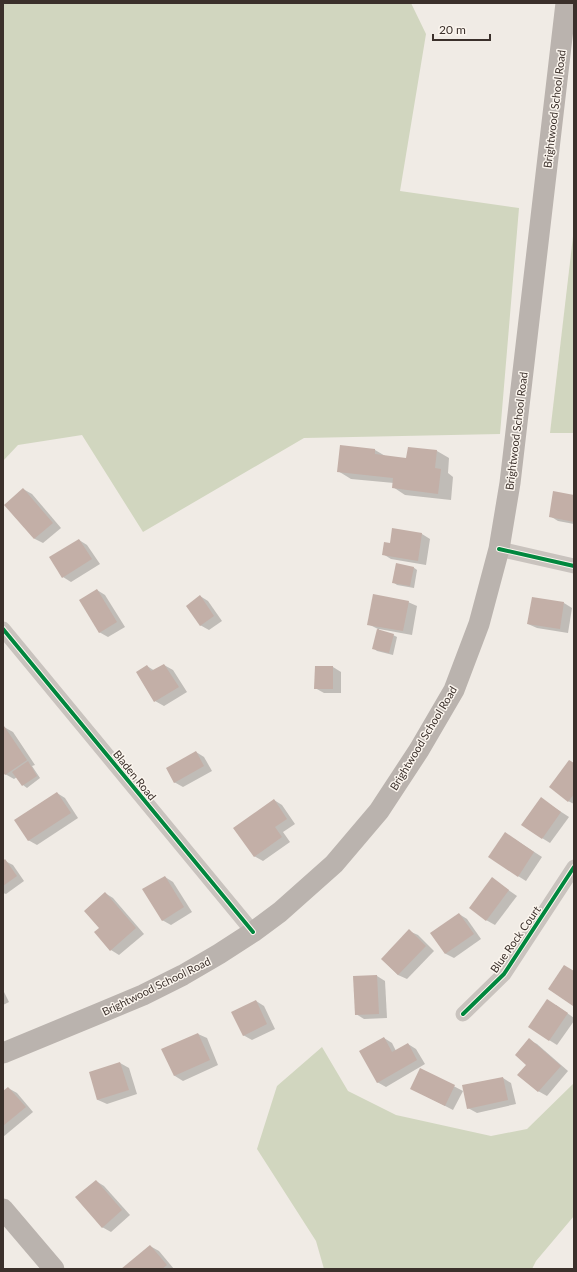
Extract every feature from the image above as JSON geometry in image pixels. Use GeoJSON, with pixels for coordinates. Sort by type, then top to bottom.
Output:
{"type":"FeatureCollection","features":[{"type":"Feature","properties":{"kind":"main road","name":"Brightwood School Road"},"geometry":{"type":"LineString","coordinates":[[3,1053],[143,995],[219,954],[280,912],[334,864],[379,811],[419,750],[454,690],[479,624],[499,549],[510,483],[566,3]]}},
{"type":"Feature","properties":{"kind":"main road"},"geometry":{"type":"LineString","coordinates":[[3,1209],[54,1269]]}},
{"type":"Feature","properties":{"kind":"street"},"geometry":{"type":"LineString","coordinates":[[499,549],[574,566]]}},
{"type":"Feature","properties":{"kind":"street","name":"Bladen Road"},"geometry":{"type":"LineString","coordinates":[[3,629],[253,932]]}},
{"type":"Feature","properties":{"kind":"street","name":"Blue Rock Court"},"geometry":{"type":"LineString","coordinates":[[462,1014],[504,974],[574,867]]}},
{"type":"Feature","properties":{"kind":"green space"},"geometry":{"type":"Polygon","coordinates":[[[3,3],[411,3],[426,34],[400,191],[519,208],[500,434],[304,438],[143,532],[82,435],[18,445],[3,461],[3,3]]]}},
{"type":"Feature","properties":{"kind":"green space"},"geometry":{"type":"Polygon","coordinates":[[[574,228],[574,433],[550,433],[574,228]]]}},
{"type":"Feature","properties":{"kind":"green space"},"geometry":{"type":"Polygon","coordinates":[[[322,1047],[348,1091],[396,1115],[491,1136],[527,1129],[574,1083],[574,1216],[536,1261],[532,1269],[324,1269],[316,1241],[257,1149],[277,1086],[322,1047]]]}},
{"type":"Feature","properties":{"kind":"building"},"geometry":{"type":"Polygon","coordinates":[[[340,445],[375,449],[375,454],[406,458],[408,447],[437,450],[435,468],[441,469],[438,494],[392,488],[393,478],[337,472],[340,445]]]}},
{"type":"Feature","properties":{"kind":"building"},"geometry":{"type":"Polygon","coordinates":[[[23,488],[53,523],[34,539],[4,505],[23,488]]]}},
{"type":"Feature","properties":{"kind":"building"},"geometry":{"type":"Polygon","coordinates":[[[553,491],[574,495],[574,522],[549,517],[553,491]]]}},
{"type":"Feature","properties":{"kind":"building"},"geometry":{"type":"Polygon","coordinates":[[[392,528],[422,533],[418,561],[382,555],[384,542],[390,543],[392,528]]]}},
{"type":"Feature","properties":{"kind":"building"},"geometry":{"type":"Polygon","coordinates":[[[79,539],[92,559],[62,578],[49,557],[79,539]]]}},
{"type":"Feature","properties":{"kind":"building"},"geometry":{"type":"Polygon","coordinates":[[[396,563],[414,567],[410,586],[392,583],[396,563]]]}},
{"type":"Feature","properties":{"kind":"building"},"geometry":{"type":"Polygon","coordinates":[[[97,589],[117,622],[99,633],[79,600],[97,589]]]}},
{"type":"Feature","properties":{"kind":"building"},"geometry":{"type":"Polygon","coordinates":[[[373,594],[409,601],[403,631],[367,625],[373,594]]]}},
{"type":"Feature","properties":{"kind":"building"},"geometry":{"type":"Polygon","coordinates":[[[200,595],[214,616],[200,626],[186,606],[200,595]]]}},
{"type":"Feature","properties":{"kind":"building"},"geometry":{"type":"Polygon","coordinates":[[[532,597],[564,602],[560,629],[527,624],[532,597]]]}},
{"type":"Feature","properties":{"kind":"building"},"geometry":{"type":"Polygon","coordinates":[[[377,629],[394,634],[389,653],[372,649],[377,629]]]}},
{"type":"Feature","properties":{"kind":"building"},"geometry":{"type":"Polygon","coordinates":[[[164,664],[179,687],[154,702],[136,672],[147,665],[151,671],[164,664]]]}},
{"type":"Feature","properties":{"kind":"building"},"geometry":{"type":"Polygon","coordinates":[[[315,666],[333,666],[333,689],[314,689],[315,666]]]}},
{"type":"Feature","properties":{"kind":"building"},"geometry":{"type":"Polygon","coordinates":[[[4,726],[27,760],[5,775],[3,772],[4,726]]]}},
{"type":"Feature","properties":{"kind":"building"},"geometry":{"type":"Polygon","coordinates":[[[196,751],[204,766],[174,783],[166,768],[196,751]]]}},
{"type":"Feature","properties":{"kind":"building"},"geometry":{"type":"Polygon","coordinates":[[[569,760],[574,763],[574,794],[568,802],[549,787],[569,760]]]}},
{"type":"Feature","properties":{"kind":"building"},"geometry":{"type":"Polygon","coordinates":[[[28,761],[37,776],[22,786],[12,772],[28,761]]]}},
{"type":"Feature","properties":{"kind":"building"},"geometry":{"type":"Polygon","coordinates":[[[57,792],[71,813],[28,841],[14,820],[57,792]]]}},
{"type":"Feature","properties":{"kind":"building"},"geometry":{"type":"Polygon","coordinates":[[[541,797],[561,812],[542,839],[521,825],[541,797]]]}},
{"type":"Feature","properties":{"kind":"building"},"geometry":{"type":"Polygon","coordinates":[[[274,799],[287,819],[275,827],[282,837],[254,857],[233,828],[274,799]]]}},
{"type":"Feature","properties":{"kind":"building"},"geometry":{"type":"Polygon","coordinates":[[[505,832],[534,852],[518,877],[488,857],[505,832]]]}},
{"type":"Feature","properties":{"kind":"building"},"geometry":{"type":"Polygon","coordinates":[[[5,859],[17,876],[3,886],[3,861],[5,859]]]}},
{"type":"Feature","properties":{"kind":"building"},"geometry":{"type":"Polygon","coordinates":[[[165,876],[184,907],[162,921],[142,889],[165,876]]]}},
{"type":"Feature","properties":{"kind":"building"},"geometry":{"type":"Polygon","coordinates":[[[492,877],[509,890],[486,921],[469,908],[492,877]]]}},
{"type":"Feature","properties":{"kind":"building"},"geometry":{"type":"Polygon","coordinates":[[[105,892],[136,928],[110,951],[94,932],[99,928],[84,911],[105,892]]]}},
{"type":"Feature","properties":{"kind":"building"},"geometry":{"type":"Polygon","coordinates":[[[459,913],[474,934],[445,954],[430,933],[459,913]]]}},
{"type":"Feature","properties":{"kind":"building"},"geometry":{"type":"Polygon","coordinates":[[[409,929],[426,946],[398,975],[381,959],[409,929]]]}},
{"type":"Feature","properties":{"kind":"building"},"geometry":{"type":"Polygon","coordinates":[[[564,965],[574,971],[573,1006],[548,989],[564,965]]]}},
{"type":"Feature","properties":{"kind":"building"},"geometry":{"type":"Polygon","coordinates":[[[377,975],[379,1014],[355,1015],[353,976],[377,975]]]}},
{"type":"Feature","properties":{"kind":"building"},"geometry":{"type":"Polygon","coordinates":[[[547,999],[568,1013],[549,1041],[528,1027],[547,999]]]}},
{"type":"Feature","properties":{"kind":"building"},"geometry":{"type":"Polygon","coordinates":[[[256,1000],[267,1024],[243,1036],[231,1012],[256,1000]]]}},
{"type":"Feature","properties":{"kind":"building"},"geometry":{"type":"Polygon","coordinates":[[[198,1033],[210,1060],[174,1076],[161,1049],[198,1033]]]}},
{"type":"Feature","properties":{"kind":"building"},"geometry":{"type":"Polygon","coordinates":[[[384,1037],[392,1052],[408,1043],[417,1060],[377,1083],[359,1051],[384,1037]]]}},
{"type":"Feature","properties":{"kind":"building"},"geometry":{"type":"Polygon","coordinates":[[[529,1038],[561,1066],[538,1092],[517,1075],[526,1065],[515,1055],[529,1038]]]}},
{"type":"Feature","properties":{"kind":"building"},"geometry":{"type":"Polygon","coordinates":[[[120,1062],[129,1090],[97,1100],[89,1072],[120,1062]]]}},
{"type":"Feature","properties":{"kind":"building"},"geometry":{"type":"Polygon","coordinates":[[[420,1068],[455,1085],[445,1106],[410,1089],[420,1068]]]}},
{"type":"Feature","properties":{"kind":"building"},"geometry":{"type":"Polygon","coordinates":[[[503,1077],[508,1100],[467,1109],[462,1085],[503,1077]]]}},
{"type":"Feature","properties":{"kind":"building"},"geometry":{"type":"Polygon","coordinates":[[[8,1087],[26,1107],[3,1126],[3,1091],[8,1087]]]}},
{"type":"Feature","properties":{"kind":"building"},"geometry":{"type":"Polygon","coordinates":[[[96,1180],[122,1210],[102,1228],[75,1197],[96,1180]]]}},
{"type":"Feature","properties":{"kind":"building"},"geometry":{"type":"Polygon","coordinates":[[[150,1245],[167,1265],[162,1269],[121,1269],[150,1245]]]}},
{"type":"Feature","properties":{"kind":"cycle path"},"geometry":{"type":"LineString","coordinates":[[499,549],[574,566]]}},
{"type":"Feature","properties":{"kind":"cycle path"},"geometry":{"type":"LineString","coordinates":[[3,629],[253,932]]}},
{"type":"Feature","properties":{"kind":"cycle path"},"geometry":{"type":"LineString","coordinates":[[463,1014],[504,974],[574,867]]}}]}
